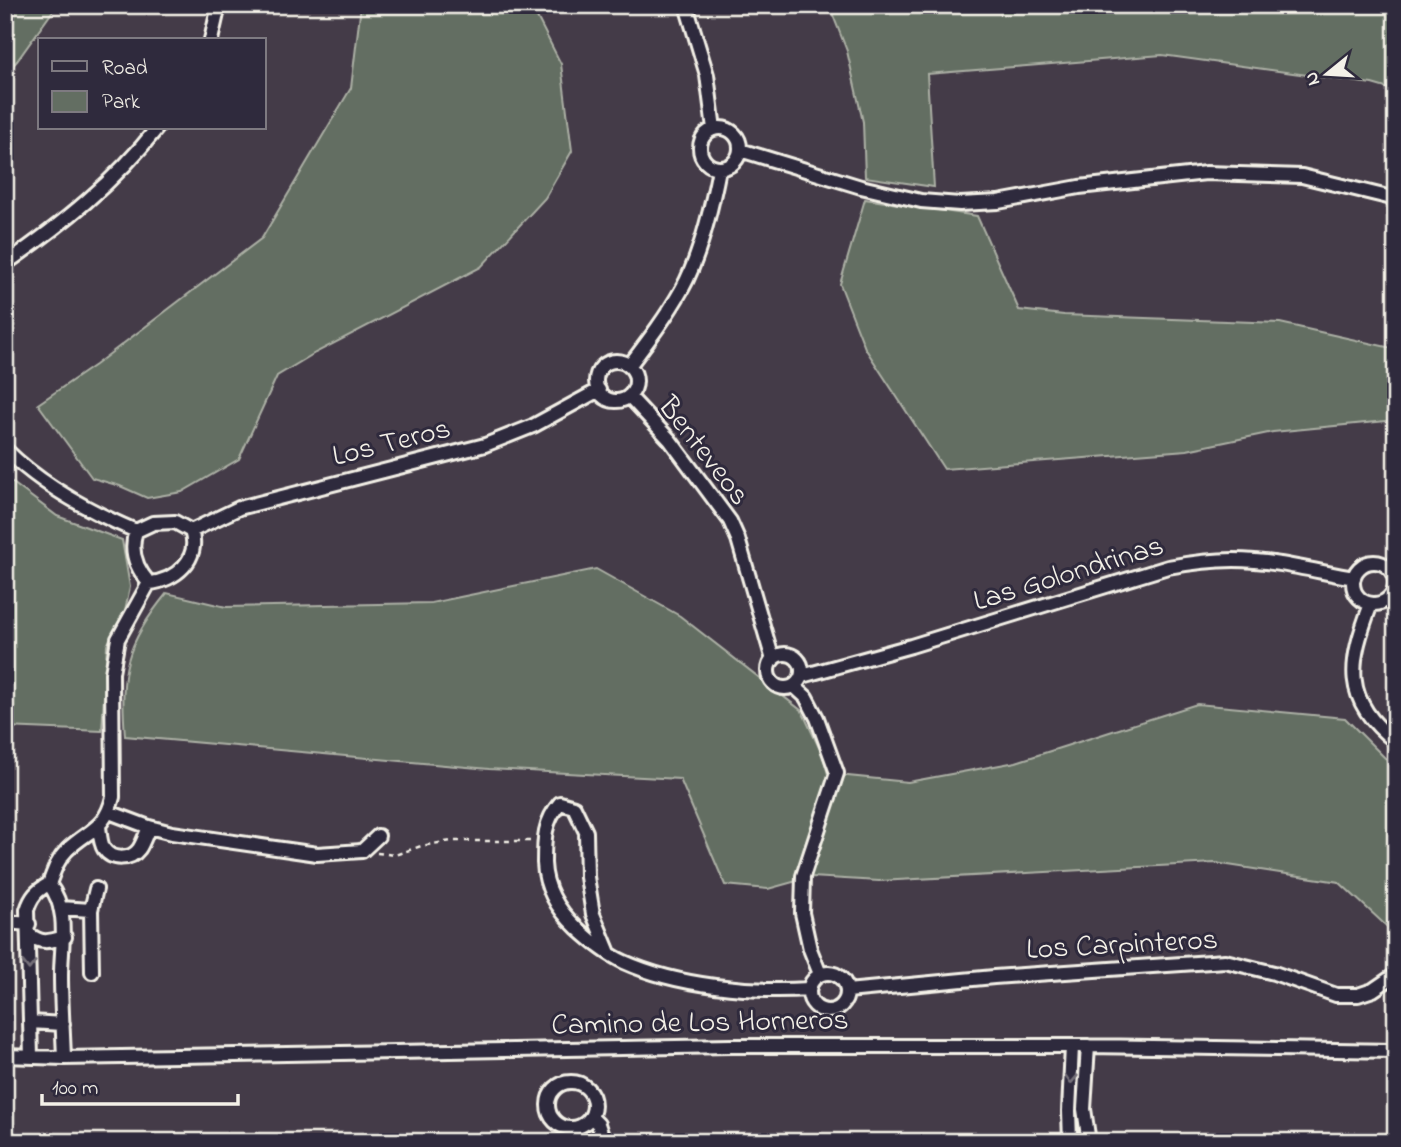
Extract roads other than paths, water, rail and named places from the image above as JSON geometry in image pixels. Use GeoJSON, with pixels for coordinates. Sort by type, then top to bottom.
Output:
{"type":"FeatureCollection","features":[{"type":"Feature","properties":{"kind":"street"},"geometry":{"type":"LineString","coordinates":[[211,38],[219,5]]}},
{"type":"Feature","properties":{"kind":"street"},"geometry":{"type":"LineString","coordinates":[[686,5],[707,75],[714,129]]}},
{"type":"Feature","properties":{"kind":"street"},"geometry":{"type":"LineString","coordinates":[[721,128],[732,133],[740,150],[735,161],[719,169],[708,164],[700,148],[704,136],[721,128]]}},
{"type":"Feature","properties":{"kind":"street"},"geometry":{"type":"LineString","coordinates":[[5,264],[67,219],[133,159],[155,130]]}},
{"type":"Feature","properties":{"kind":"street"},"geometry":{"type":"LineString","coordinates":[[740,150],[817,176],[861,187],[921,201],[960,204],[998,202],[1079,187],[1206,173],[1302,176],[1396,199]]}},
{"type":"Feature","properties":{"kind":"street"},"geometry":{"type":"LineString","coordinates":[[629,366],[658,328],[683,287],[703,234],[719,169]]}},
{"type":"Feature","properties":{"kind":"street"},"geometry":{"type":"LineString","coordinates":[[618,361],[629,366],[634,371],[636,385],[629,396],[612,400],[599,390],[596,378],[607,363],[618,361]]}},
{"type":"Feature","properties":{"kind":"street","name":"Los Teros"},"geometry":{"type":"LineString","coordinates":[[191,531],[239,508],[485,445],[533,426],[599,390]]}},
{"type":"Feature","properties":{"kind":"street","name":"Benteveos"},"geometry":{"type":"LineString","coordinates":[[629,396],[670,440],[730,521],[738,539],[773,660]]}},
{"type":"Feature","properties":{"kind":"street"},"geometry":{"type":"LineString","coordinates":[[5,449],[47,482],[99,515],[136,531]]}},
{"type":"Feature","properties":{"kind":"street"},"geometry":{"type":"LineString","coordinates":[[175,522],[191,531],[193,546],[181,571],[160,582],[149,583],[134,557],[133,540],[136,531],[153,523],[175,522]]}},
{"type":"Feature","properties":{"kind":"street","name":"Las Golondrinas"},"geometry":{"type":"LineString","coordinates":[[798,681],[1168,567],[1236,559],[1354,578]]}},
{"type":"Feature","properties":{"kind":"street"},"geometry":{"type":"LineString","coordinates":[[1366,563],[1393,565],[1394,590],[1385,601],[1371,604],[1359,597],[1353,585],[1356,572],[1366,563]]}},
{"type":"Feature","properties":{"kind":"street"},"geometry":{"type":"LineString","coordinates":[[31,1057],[27,910],[39,888],[49,884],[57,862],[67,850],[99,826],[109,812],[113,796],[112,673],[118,639],[149,583]]}},
{"type":"Feature","properties":{"kind":"street"},"geometry":{"type":"LineString","coordinates":[[1371,604],[1356,643],[1354,681],[1364,708],[1377,727],[1396,742]]}},
{"type":"Feature","properties":{"kind":"street","name":"Benteveos"},"geometry":{"type":"LineString","coordinates":[[798,681],[784,688],[774,684],[769,675],[770,664],[782,655],[793,657],[801,665],[798,681],[827,741],[836,773],[803,876],[802,914],[810,949],[820,974]]}},
{"type":"Feature","properties":{"kind":"street"},"geometry":{"type":"LineString","coordinates":[[609,953],[593,914],[587,877],[586,832],[574,807],[560,803],[550,815],[544,841],[544,875],[553,901],[567,919],[593,943],[623,962],[670,979],[771,991],[809,989]]}},
{"type":"Feature","properties":{"kind":"street"},"geometry":{"type":"LineString","coordinates":[[109,812],[149,827],[317,854],[362,850],[378,836]]}},
{"type":"Feature","properties":{"kind":"street"},"geometry":{"type":"LineString","coordinates":[[99,826],[103,847],[113,857],[120,858],[128,857],[139,849],[149,827]]}},
{"type":"Feature","properties":{"kind":"street"},"geometry":{"type":"LineString","coordinates":[[49,884],[55,891],[65,937],[61,973],[64,1058]]}},
{"type":"Feature","properties":{"kind":"street"},"geometry":{"type":"LineString","coordinates":[[92,972],[92,910],[96,889]]}},
{"type":"Feature","properties":{"kind":"street"},"geometry":{"type":"LineString","coordinates":[[60,908],[92,910]]}},
{"type":"Feature","properties":{"kind":"street"},"geometry":{"type":"LineString","coordinates":[[5,922],[29,929],[42,942],[65,937]]}},
{"type":"Feature","properties":{"kind":"street","name":"Los Carpinteros"},"geometry":{"type":"LineString","coordinates":[[846,991],[1007,976],[1225,961],[1274,973],[1336,995],[1359,996],[1392,977]]}},
{"type":"Feature","properties":{"kind":"street"},"geometry":{"type":"LineString","coordinates":[[820,974],[838,976],[845,985],[843,1003],[833,1010],[820,1009],[811,1001],[811,983],[820,974]]}},
{"type":"Feature","properties":{"kind":"street"},"geometry":{"type":"LineString","coordinates":[[31,1022],[63,1024]]}},
{"type":"Feature","properties":{"kind":"street","name":"Camino de Los Horneros"},"geometry":{"type":"LineString","coordinates":[[5,1056],[64,1058],[730,1046],[1088,1046],[1396,1051]]}},
{"type":"Feature","properties":{"kind":"street"},"geometry":{"type":"LineString","coordinates":[[1070,1142],[1072,1046]]}},
{"type":"Feature","properties":{"kind":"street"},"geometry":{"type":"LineString","coordinates":[[1088,1046],[1084,1109],[1088,1142]]}},
{"type":"Feature","properties":{"kind":"street"},"geometry":{"type":"LineString","coordinates":[[590,1117],[598,1124],[604,1142]]}}]}
